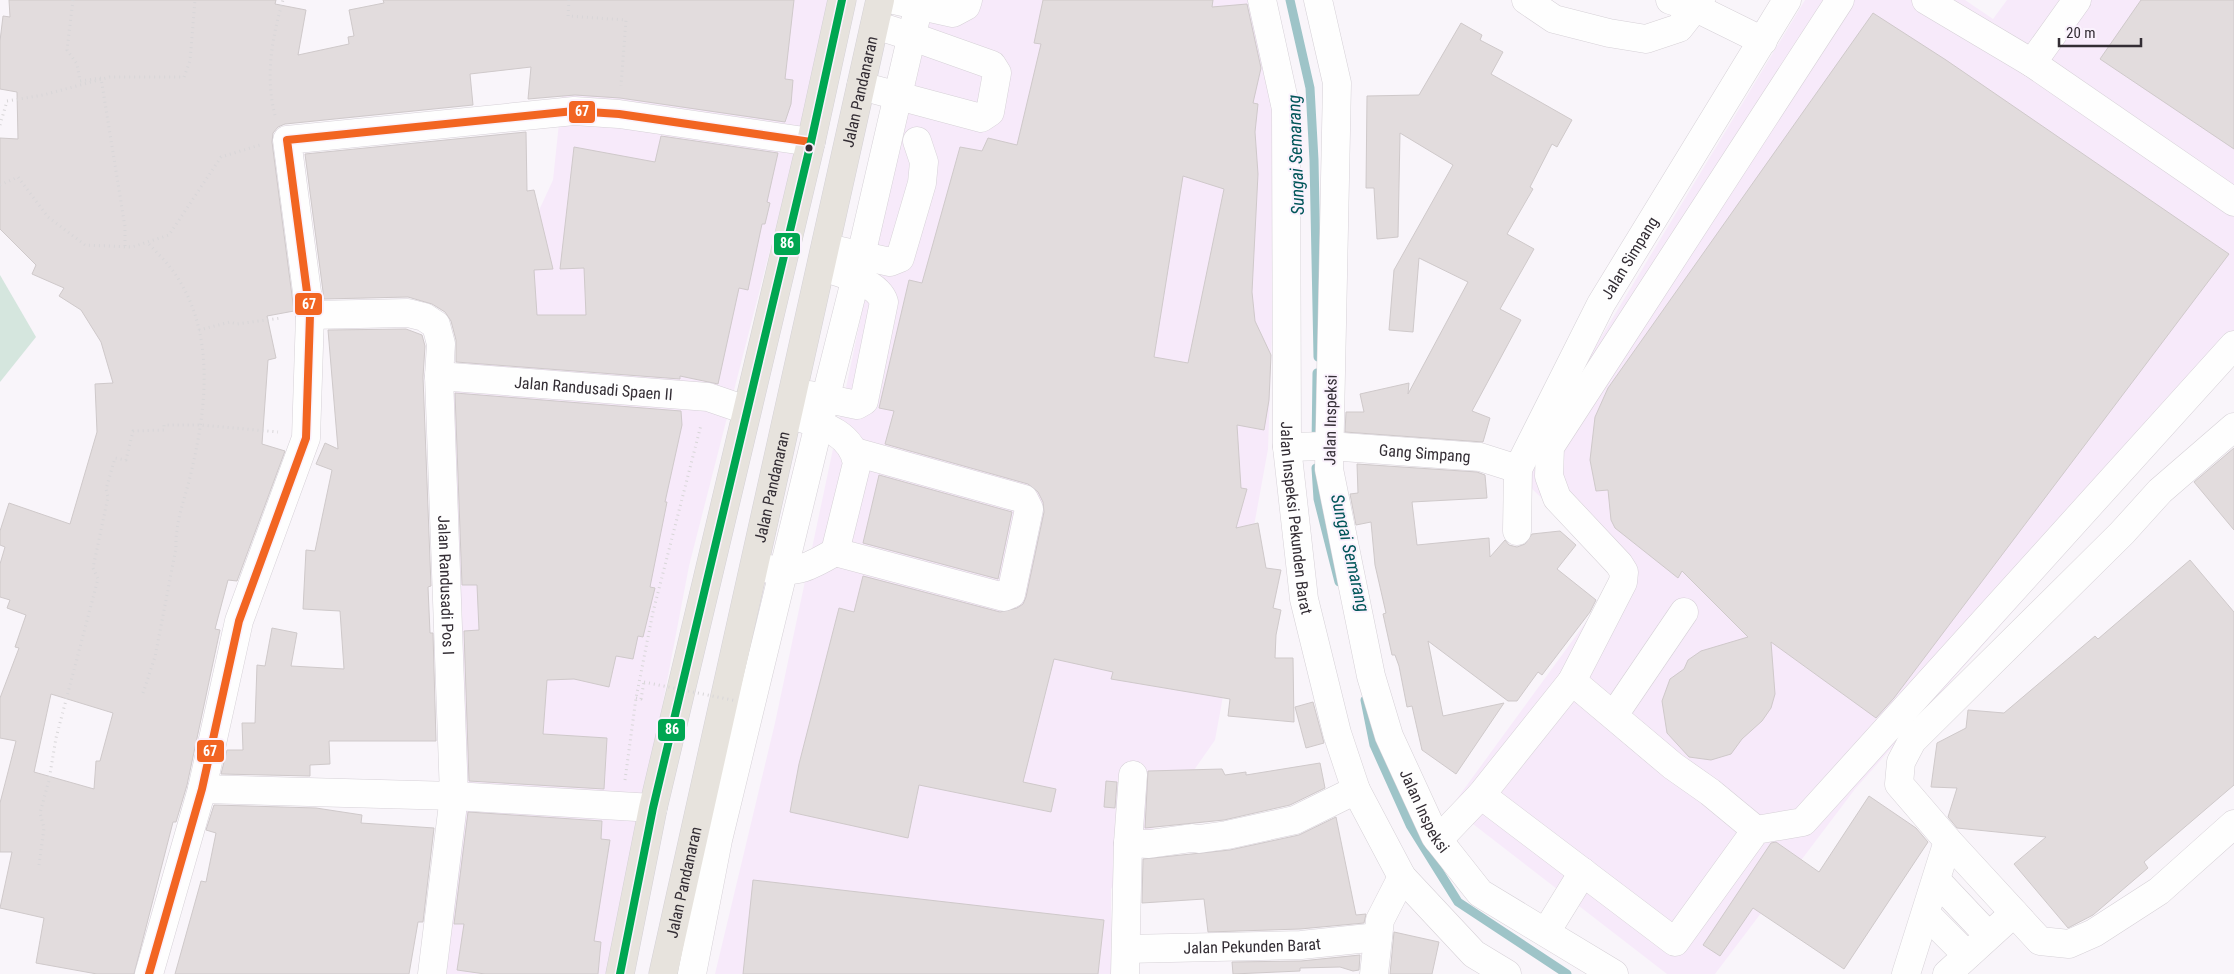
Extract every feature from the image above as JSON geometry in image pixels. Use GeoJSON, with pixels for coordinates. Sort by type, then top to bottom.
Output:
{"type":"FeatureCollection","features":[{"type":"Feature","properties":{"kind":"main road"},"geometry":{"type":"LineString","coordinates":[[620,974],[653,808],[811,142],[842,0]]}},
{"type":"Feature","properties":{"kind":"main road","name":"Jalan Pandanaran"},"geometry":{"type":"LineString","coordinates":[[664,974],[696,823],[735,713],[742,617],[877,13]]}},
{"type":"Feature","properties":{"kind":"street"},"geometry":{"type":"LineString","coordinates":[[669,947],[694,964],[718,840],[735,713],[770,628],[784,572],[899,98],[912,36],[911,2],[954,13],[966,6],[968,0]]}},
{"type":"Feature","properties":{"kind":"street","name":"Jalan Inspeksi Pekunden Barat"},"geometry":{"type":"LineString","coordinates":[[1262,0],[1286,109],[1290,446],[1304,598],[1336,733],[1356,790],[1402,877],[1474,954],[1507,974]]}},
{"type":"Feature","properties":{"kind":"street","name":"Jalan Inspeksi"},"geometry":{"type":"LineString","coordinates":[[1318,0],[1336,83],[1326,446],[1371,676],[1389,736],[1438,840],[1480,893],[1614,974]]}},
{"type":"Feature","properties":{"kind":"street"},"geometry":{"type":"LineString","coordinates":[[1526,0],[1554,19],[1608,33],[1646,38],[1679,28],[1698,4]]}},
{"type":"Feature","properties":{"kind":"street"},"geometry":{"type":"LineString","coordinates":[[1670,0],[1698,4],[1763,41]]}},
{"type":"Feature","properties":{"kind":"street","name":"Jalan Simpang"},"geometry":{"type":"LineString","coordinates":[[1517,531],[1518,469],[1601,304],[1787,0]]}},
{"type":"Feature","properties":{"kind":"street"},"geometry":{"type":"LineString","coordinates":[[1438,840],[1481,795],[1572,681],[1623,582],[1624,572],[1619,564],[1557,498],[1549,476],[1550,448],[1840,0]]}},
{"type":"Feature","properties":{"kind":"street"},"geometry":{"type":"LineString","coordinates":[[1926,0],[2032,63],[2234,202]]}},
{"type":"Feature","properties":{"kind":"street"},"geometry":{"type":"LineString","coordinates":[[2032,63],[2077,0]]}},
{"type":"Feature","properties":{"kind":"street"},"geometry":{"type":"LineString","coordinates":[[861,86],[899,98],[981,118],[990,112],[997,73],[992,65],[912,36],[877,13]]}},
{"type":"Feature","properties":{"kind":"street"},"geometry":{"type":"LineString","coordinates":[[149,974],[202,789],[239,621],[306,438],[310,315],[287,140],[574,111],[619,114],[811,142]]}},
{"type":"Feature","properties":{"kind":"street"},"geometry":{"type":"LineString","coordinates":[[824,257],[858,267],[890,262],[900,258],[922,183],[924,162],[917,142]]}},
{"type":"Feature","properties":{"kind":"street"},"geometry":{"type":"LineString","coordinates":[[1642,238],[1689,234]]}},
{"type":"Feature","properties":{"kind":"street"},"geometry":{"type":"LineString","coordinates":[[791,402],[822,411],[864,402],[884,302],[882,296],[858,267]]}},
{"type":"Feature","properties":{"kind":"street","name":"Jalan Randusadi Pos I"},"geometry":{"type":"LineString","coordinates":[[310,315],[408,313],[424,317],[436,325],[441,344],[439,376],[454,796],[432,974]]}},
{"type":"Feature","properties":{"kind":"street"},"geometry":{"type":"LineString","coordinates":[[1481,795],[1675,942],[1756,830],[1803,822],[2234,345]]}},
{"type":"Feature","properties":{"kind":"street","name":"Jalan Randusadi Spaen II"},"geometry":{"type":"LineString","coordinates":[[439,376],[708,398],[746,410]]}},
{"type":"Feature","properties":{"kind":"street"},"geometry":{"type":"LineString","coordinates":[[754,566],[784,572],[809,568],[835,552],[857,463],[855,452],[822,411]]}},
{"type":"Feature","properties":{"kind":"street"},"geometry":{"type":"LineString","coordinates":[[2234,427],[2160,491],[2108,547],[1912,741],[1901,762],[1899,784],[1948,842],[2040,941],[2069,944],[2094,934],[2159,891],[2234,824]]}},
{"type":"Feature","properties":{"kind":"street","name":"Gang Simpang"},"geometry":{"type":"LineString","coordinates":[[1290,446],[1326,446],[1480,457],[1518,469]]}},
{"type":"Feature","properties":{"kind":"street"},"geometry":{"type":"LineString","coordinates":[[835,552],[1004,597],[1011,594],[1029,509],[1024,499],[855,452]]}},
{"type":"Feature","properties":{"kind":"street"},"geometry":{"type":"LineString","coordinates":[[1614,715],[1684,612]]}},
{"type":"Feature","properties":{"kind":"street"},"geometry":{"type":"LineString","coordinates":[[742,617],[770,628]]}},
{"type":"Feature","properties":{"kind":"street"},"geometry":{"type":"LineString","coordinates":[[1572,681],[1673,766],[1710,792],[1756,830]]}},
{"type":"Feature","properties":{"kind":"street","name":"Jalan Pekunden Barat"},"geometry":{"type":"LineString","coordinates":[[1133,775],[1128,843],[1126,961],[1378,937]]}},
{"type":"Feature","properties":{"kind":"street"},"geometry":{"type":"LineString","coordinates":[[202,789],[454,796],[653,808]]}},
{"type":"Feature","properties":{"kind":"street"},"geometry":{"type":"LineString","coordinates":[[1128,843],[1149,844],[1192,838],[1208,838],[1295,820],[1356,790]]}},
{"type":"Feature","properties":{"kind":"street"},"geometry":{"type":"LineString","coordinates":[[696,823],[718,840]]}},
{"type":"Feature","properties":{"kind":"street"},"geometry":{"type":"LineString","coordinates":[[1906,974],[1948,842]]}},
{"type":"Feature","properties":{"kind":"street"},"geometry":{"type":"LineString","coordinates":[[1546,932],[1583,872]]}},
{"type":"Feature","properties":{"kind":"street"},"geometry":{"type":"LineString","coordinates":[[1374,974],[1380,920],[1402,877]]}},
{"type":"Feature","properties":{"kind":"street"},"geometry":{"type":"LineString","coordinates":[[1937,881],[1988,935]]}},
{"type":"Feature","properties":{"kind":"street"},"geometry":{"type":"LineString","coordinates":[[1947,974],[2014,913]]}},
{"type":"Feature","properties":{"kind":"street"},"geometry":{"type":"LineString","coordinates":[[1926,914],[1967,955]]}},
{"type":"Feature","properties":{"kind":"path"},"geometry":{"type":"LineString","coordinates":[[73,0],[67,50],[77,64],[80,81],[101,78],[102,80]]}},
{"type":"Feature","properties":{"kind":"path"},"geometry":{"type":"LineString","coordinates":[[0,125],[7,101],[44,95],[110,77],[184,77],[190,61],[195,0]]}},
{"type":"Feature","properties":{"kind":"path"},"geometry":{"type":"LineString","coordinates":[[0,185],[18,177],[48,217],[85,245],[132,246],[169,235],[221,157],[263,144],[287,140],[276,118],[271,98],[270,75],[276,25],[283,0]]}},
{"type":"Feature","properties":{"kind":"path"},"geometry":{"type":"LineString","coordinates":[[569,0],[568,16],[626,20],[619,114]]}},
{"type":"Feature","properties":{"kind":"path"},"geometry":{"type":"LineString","coordinates":[[102,80],[125,227],[125,246]]}},
{"type":"Feature","properties":{"kind":"path"},"geometry":{"type":"LineString","coordinates":[[143,693],[155,658],[176,548],[175,530],[188,489],[201,425],[205,367],[198,319],[179,280],[147,242]]}},
{"type":"Feature","properties":{"kind":"path"},"geometry":{"type":"LineString","coordinates":[[199,330],[230,322],[237,324],[310,315]]}},
{"type":"Feature","properties":{"kind":"path"},"geometry":{"type":"LineString","coordinates":[[622,806],[636,698],[653,612],[708,398]]}},
{"type":"Feature","properties":{"kind":"path"},"geometry":{"type":"LineString","coordinates":[[39,865],[44,828],[40,813],[49,780],[56,738],[98,579],[93,568],[108,496],[106,489],[114,458],[126,460],[133,431],[164,430],[164,425],[201,425],[266,430],[306,438]]}},
{"type":"Feature","properties":{"kind":"path"},"geometry":{"type":"LineString","coordinates":[[636,698],[640,699],[644,682],[735,713]]}},
{"type":"Feature","properties":{"kind":"shaded area"},"geometry":{"type":"Polygon","coordinates":[[[572,0],[834,0],[689,566],[611,974],[440,974],[450,403],[553,180],[572,0]]]}},
{"type":"Feature","properties":{"kind":"shaded area"},"geometry":{"type":"Polygon","coordinates":[[[928,0],[1256,0],[1280,102],[1268,449],[1215,740],[1111,889],[1112,974],[715,974],[775,723],[928,0]]]}},
{"type":"Feature","properties":{"kind":"shaded area"},"geometry":{"type":"Polygon","coordinates":[[[1805,0],[1965,0],[1993,19],[2007,0],[2234,0],[2234,363],[1855,789],[1715,974],[1667,974],[1451,807],[1621,574],[1528,485],[1532,470],[1560,405],[1805,0]]]}},
{"type":"Feature","properties":{"kind":"shaded area"},"geometry":{"type":"Polygon","coordinates":[[[0,275],[36,337],[0,382],[0,275]]]}},
{"type":"Feature","properties":{"kind":"building"},"geometry":{"type":"Polygon","coordinates":[[[9,0],[276,0],[275,4],[306,10],[298,55],[349,44],[348,37],[354,36],[349,10],[384,3],[383,0],[794,0],[785,79],[793,80],[791,104],[785,122],[620,98],[575,95],[528,99],[531,67],[470,74],[473,105],[285,124],[278,127],[273,133],[272,142],[294,311],[267,316],[276,358],[268,360],[262,444],[285,451],[237,581],[228,580],[215,629],[220,630],[187,785],[176,822],[173,822],[134,974],[97,974],[36,963],[44,918],[0,908],[12,852],[0,852],[0,803],[16,741],[0,738],[0,698],[19,648],[15,647],[26,615],[7,608],[10,600],[0,597],[0,564],[5,547],[0,545],[0,531],[9,503],[70,524],[97,432],[95,384],[113,383],[101,342],[81,310],[59,296],[64,288],[32,274],[36,265],[0,229],[0,138],[18,139],[17,92],[0,89],[0,41],[3,16],[10,17],[9,0]],[[51,694],[34,772],[94,789],[96,761],[100,761],[113,713],[51,694]]]}},
{"type":"Feature","properties":{"kind":"building"},"geometry":{"type":"Polygon","coordinates":[[[1043,0],[1213,0],[1212,7],[1247,4],[1261,68],[1253,103],[1258,104],[1255,132],[1258,174],[1252,292],[1255,321],[1271,355],[1269,400],[1264,430],[1237,425],[1241,488],[1247,489],[1236,528],[1258,523],[1266,568],[1281,570],[1273,608],[1281,610],[1276,635],[1275,658],[1293,658],[1294,722],[1228,716],[1230,699],[1111,679],[1113,672],[1054,659],[1023,782],[1056,789],[1051,812],[919,785],[908,838],[790,812],[799,764],[839,608],[854,612],[863,576],[1000,612],[1017,608],[1023,604],[1026,597],[1044,512],[1043,502],[1038,492],[1028,484],[885,444],[894,411],[879,408],[909,280],[922,283],[960,147],[982,151],[988,138],[1017,145],[1041,44],[1034,43],[1043,0]],[[1183,176],[1154,357],[1188,363],[1224,189],[1183,176]]]}},
{"type":"Feature","properties":{"kind":"building"},"geometry":{"type":"Polygon","coordinates":[[[2141,0],[2234,0],[2234,149],[2100,59],[2141,0]]]}},
{"type":"Feature","properties":{"kind":"building"},"geometry":{"type":"Polygon","coordinates":[[[1873,13],[1946,60],[2229,254],[1894,698],[1876,718],[1771,642],[1775,694],[1771,708],[1762,721],[1742,739],[1731,754],[1711,760],[1689,757],[1667,733],[1662,701],[1670,679],[1684,669],[1688,660],[1701,651],[1748,637],[1682,571],[1678,578],[1615,528],[1611,520],[1608,490],[1596,491],[1590,460],[1595,417],[1608,388],[1873,13]]]}},
{"type":"Feature","properties":{"kind":"building"},"geometry":{"type":"Polygon","coordinates":[[[1461,23],[1482,35],[1480,40],[1503,52],[1491,74],[1572,120],[1557,147],[1552,144],[1530,187],[1533,189],[1507,234],[1534,249],[1500,309],[1521,320],[1472,411],[1490,418],[1483,442],[1345,432],[1346,412],[1364,412],[1360,394],[1409,383],[1408,394],[1468,282],[1419,258],[1413,332],[1389,330],[1394,270],[1453,165],[1400,133],[1398,237],[1377,239],[1374,188],[1366,188],[1367,96],[1419,95],[1461,23]]]}},
{"type":"Feature","properties":{"kind":"building"},"geometry":{"type":"Polygon","coordinates":[[[526,132],[527,191],[534,190],[553,269],[534,270],[537,315],[586,315],[584,268],[560,269],[574,147],[655,162],[661,136],[778,153],[767,202],[770,203],[765,224],[762,224],[748,290],[739,288],[718,384],[680,376],[680,379],[456,362],[456,340],[451,321],[445,312],[432,304],[408,297],[324,299],[305,154],[526,132]]]}},
{"type":"Feature","properties":{"kind":"building"},"geometry":{"type":"Polygon","coordinates":[[[406,329],[422,335],[425,346],[423,377],[431,586],[428,587],[430,633],[433,633],[436,741],[329,741],[330,764],[310,765],[310,776],[221,774],[227,750],[243,750],[242,723],[255,723],[257,665],[265,666],[272,628],[297,633],[291,666],[344,669],[340,611],[303,609],[306,550],[315,551],[332,470],[316,464],[325,443],[338,449],[328,330],[406,329]]]}},
{"type":"Feature","properties":{"kind":"building"},"geometry":{"type":"Polygon","coordinates":[[[455,393],[681,411],[682,425],[665,502],[667,502],[650,587],[655,588],[643,637],[638,636],[633,659],[616,656],[609,687],[574,679],[547,680],[543,734],[607,738],[604,789],[469,781],[464,631],[479,630],[477,585],[462,585],[455,393]]]}},
{"type":"Feature","properties":{"kind":"building"},"geometry":{"type":"Polygon","coordinates":[[[2234,448],[2234,530],[2194,482],[2234,448]]]}},
{"type":"Feature","properties":{"kind":"building"},"geometry":{"type":"Polygon","coordinates":[[[1357,464],[1477,472],[1485,475],[1487,498],[1412,502],[1417,545],[1489,538],[1490,557],[1505,540],[1509,545],[1517,547],[1525,544],[1532,534],[1560,531],[1576,545],[1557,569],[1596,600],[1590,612],[1542,675],[1538,672],[1517,701],[1508,701],[1428,641],[1443,716],[1504,703],[1456,774],[1422,750],[1412,706],[1407,707],[1399,666],[1395,655],[1392,655],[1383,614],[1386,613],[1375,565],[1371,522],[1356,525],[1350,494],[1358,493],[1357,464]]]}},
{"type":"Feature","properties":{"kind":"building"},"geometry":{"type":"Polygon","coordinates":[[[879,475],[1012,512],[998,579],[863,543],[879,475]]]}},
{"type":"Feature","properties":{"kind":"building"},"geometry":{"type":"Polygon","coordinates":[[[2190,560],[2234,612],[2234,785],[2144,862],[2148,868],[2093,915],[2068,928],[2014,864],[2046,837],[1957,828],[1948,817],[1957,788],[1931,787],[1937,743],[1966,728],[1968,710],[2004,713],[2095,636],[2098,639],[2190,560]]]}},
{"type":"Feature","properties":{"kind":"building"},"geometry":{"type":"Polygon","coordinates":[[[1313,702],[1324,743],[1306,748],[1295,707],[1313,702]]]}},
{"type":"Feature","properties":{"kind":"building"},"geometry":{"type":"Polygon","coordinates":[[[1320,763],[1325,788],[1290,805],[1224,820],[1145,828],[1148,771],[1222,769],[1225,775],[1246,772],[1246,775],[1320,763]]]}},
{"type":"Feature","properties":{"kind":"building"},"geometry":{"type":"Polygon","coordinates":[[[1106,781],[1117,782],[1115,808],[1104,807],[1106,781]]]}},
{"type":"Feature","properties":{"kind":"building"},"geometry":{"type":"Polygon","coordinates":[[[1869,796],[1916,828],[1928,842],[1844,969],[1753,908],[1720,956],[1703,945],[1771,843],[1776,842],[1819,872],[1869,796]]]}},
{"type":"Feature","properties":{"kind":"building"},"geometry":{"type":"Polygon","coordinates":[[[214,805],[316,808],[362,815],[361,823],[434,828],[423,922],[418,922],[409,974],[175,974],[201,881],[206,882],[216,833],[206,830],[214,805]]]}},
{"type":"Feature","properties":{"kind":"building"},"geometry":{"type":"Polygon","coordinates":[[[468,812],[602,821],[601,839],[610,840],[594,941],[601,942],[598,974],[485,974],[457,970],[464,924],[454,924],[468,812]]]}},
{"type":"Feature","properties":{"kind":"building"},"geometry":{"type":"Polygon","coordinates":[[[1336,817],[1356,915],[1366,914],[1364,923],[1300,929],[1208,932],[1204,899],[1142,903],[1143,859],[1230,850],[1299,835],[1336,817]]]}},
{"type":"Feature","properties":{"kind":"building"},"geometry":{"type":"Polygon","coordinates":[[[753,880],[1104,920],[1098,974],[743,974],[753,880]]]}},
{"type":"Feature","properties":{"kind":"building"},"geometry":{"type":"Polygon","coordinates":[[[1394,932],[1439,942],[1432,974],[1390,974],[1394,932]]]}},
{"type":"Feature","properties":{"kind":"building"},"geometry":{"type":"Polygon","coordinates":[[[1360,955],[1359,970],[1353,971],[1340,967],[1300,968],[1300,971],[1233,974],[1232,962],[1301,961],[1360,955]]]}},
{"type":"Feature","properties":{"kind":"waterway","name":"Sungai Semarang"},"geometry":{"type":"LineString","coordinates":[[1290,0],[1310,88],[1314,160],[1318,357]]}},
{"type":"Feature","properties":{"kind":"waterway","name":"Sungai Semarang"},"geometry":{"type":"LineString","coordinates":[[1316,445],[1317,373]]}},
{"type":"Feature","properties":{"kind":"waterway","name":"Sungai Semarang"},"geometry":{"type":"LineString","coordinates":[[1316,468],[1318,499],[1339,582]]}},
{"type":"Feature","properties":{"kind":"waterway","name":"Sungai Semarang"},"geometry":{"type":"LineString","coordinates":[[1365,700],[1374,745],[1410,825],[1458,902],[1567,974]]}},
{"type":"Feature","properties":{"kind":"transit line","name":"86"},"geometry":{"type":"LineString","coordinates":[[620,974],[653,808],[811,142],[842,0]]}},
{"type":"Feature","properties":{"kind":"transit line","name":"67"},"geometry":{"type":"LineString","coordinates":[[149,974],[202,789],[239,621],[306,438],[310,315],[287,140],[574,111],[619,114],[811,142]]}}]}
